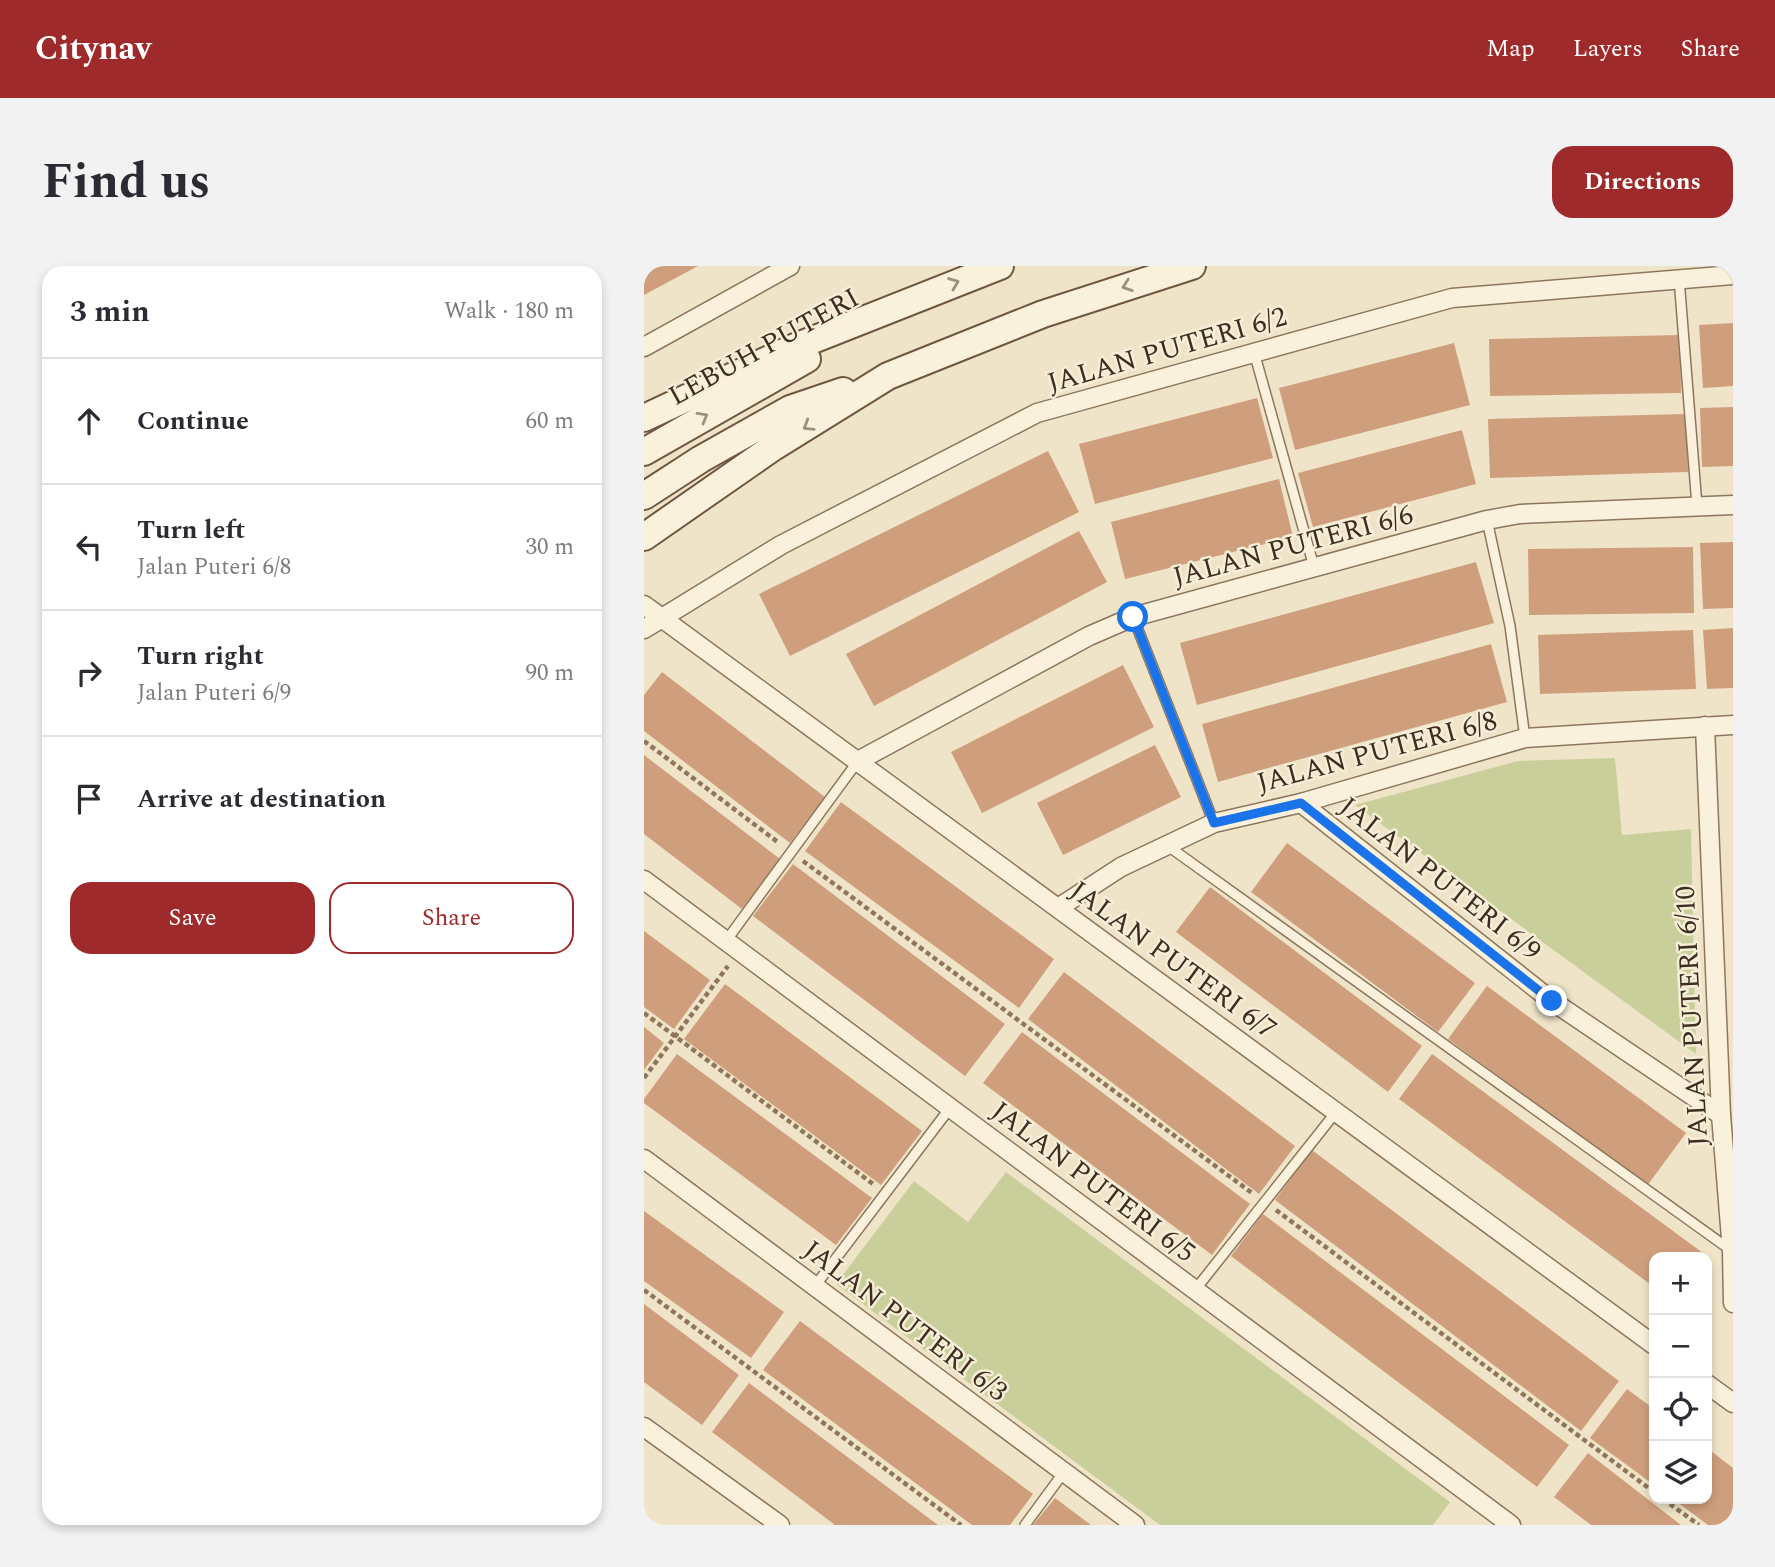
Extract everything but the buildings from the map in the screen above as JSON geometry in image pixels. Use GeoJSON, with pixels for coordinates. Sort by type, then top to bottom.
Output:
{"type":"FeatureCollection","features":[{"type":"Feature","properties":{"kind":"main road","name":"LEBUH PUTERI"},"geometry":{"type":"LineString","coordinates":[[644,418],[795,347],[1000,266]]}},
{"type":"Feature","properties":{"kind":"main road"},"geometry":{"type":"LineString","coordinates":[[644,496],[701,459],[790,409],[888,376],[1043,314],[1192,266]]}},
{"type":"Feature","properties":{"kind":"main road","name":"LEBUH PUTERI"},"geometry":{"type":"LineString","coordinates":[[644,452],[916,298]]}},
{"type":"Feature","properties":{"kind":"main road"},"geometry":{"type":"LineString","coordinates":[[644,537],[772,448],[888,376]]}},
{"type":"Feature","properties":{"kind":"street"},"geometry":{"type":"LineString","coordinates":[[644,346],[790,266]]}},
{"type":"Feature","properties":{"kind":"street","name":"JALAN PUTERI 6/2"},"geometry":{"type":"LineString","coordinates":[[644,629],[781,545],[1037,413],[1452,298],[1733,275]]}},
{"type":"Feature","properties":{"kind":"street","name":"JALAN PUTERI 6/6"},"geometry":{"type":"LineString","coordinates":[[858,761],[1077,642],[1133,617],[1487,520],[1520,514],[1733,505]]}},
{"type":"Feature","properties":{"kind":"street","name":"JALAN PUTERI 6/7"},"geometry":{"type":"LineString","coordinates":[[644,605],[1649,1341]]}},
{"type":"Feature","properties":{"kind":"street","name":"JALAN PUTERI 6/8"},"geometry":{"type":"LineString","coordinates":[[1058,908],[1121,867],[1214,823],[1301,803],[1525,738],[1733,725]]}},
{"type":"Feature","properties":{"kind":"street","name":"JALAN PUTERI 6/10"},"geometry":{"type":"LineString","coordinates":[[1705,726],[1727,1115],[1733,1303]]}},
{"type":"Feature","properties":{"kind":"street","name":"JALAN PUTERI 6/9"},"geometry":{"type":"LineString","coordinates":[[1301,803],[1552,1001],[1727,1115]]}},
{"type":"Feature","properties":{"kind":"street","name":"JALAN PUTERI 6/5"},"geometry":{"type":"LineString","coordinates":[[644,880],[1511,1525]]}},
{"type":"Feature","properties":{"kind":"street","name":"JALAN PUTERI 6/3"},"geometry":{"type":"LineString","coordinates":[[644,1159],[1135,1525]]}},
{"type":"Feature","properties":{"kind":"street"},"geometry":{"type":"LineString","coordinates":[[1712,1388],[1733,1403]]}},
{"type":"Feature","properties":{"kind":"street"},"geometry":{"type":"LineString","coordinates":[[644,1427],[780,1525]]}},
{"type":"Feature","properties":{"kind":"lane"},"geometry":{"type":"LineString","coordinates":[[1679,278],[1697,506]]}},
{"type":"Feature","properties":{"kind":"lane"},"geometry":{"type":"LineString","coordinates":[[1254,352],[1314,567]]}},
{"type":"Feature","properties":{"kind":"lane"},"geometry":{"type":"LineString","coordinates":[[1487,520],[1510,626],[1525,738]]}},
{"type":"Feature","properties":{"kind":"lane"},"geometry":{"type":"LineString","coordinates":[[1133,617],[1214,823]]}},
{"type":"Feature","properties":{"kind":"lane"},"geometry":{"type":"LineString","coordinates":[[732,946],[791,852],[858,761]]}},
{"type":"Feature","properties":{"kind":"lane"},"geometry":{"type":"LineString","coordinates":[[1168,846],[1732,1251]]}},
{"type":"Feature","properties":{"kind":"lane"},"geometry":{"type":"LineString","coordinates":[[815,1286],[950,1108]]}},
{"type":"Feature","properties":{"kind":"lane"},"geometry":{"type":"LineString","coordinates":[[1195,1290],[1336,1112]]}},
{"type":"Feature","properties":{"kind":"lane"},"geometry":{"type":"LineString","coordinates":[[1025,1525],[1064,1472]]}},
{"type":"Feature","properties":{"kind":"path"},"geometry":{"type":"LineString","coordinates":[[644,741],[1649,1488]]}},
{"type":"Feature","properties":{"kind":"path"},"geometry":{"type":"LineString","coordinates":[[644,1078],[675,1036],[732,946]]}},
{"type":"Feature","properties":{"kind":"path"},"geometry":{"type":"LineString","coordinates":[[644,1013],[886,1194]]}},
{"type":"Feature","properties":{"kind":"path"},"geometry":{"type":"LineString","coordinates":[[644,1290],[961,1525]]}},
{"type":"Feature","properties":{"kind":"path"},"geometry":{"type":"LineString","coordinates":[[1670,1504],[1699,1525]]}},
{"type":"Feature","properties":{"kind":"green space"},"geometry":{"type":"Polygon","coordinates":[[[1615,758],[1622,835],[1691,829],[1696,1054],[1355,805],[1518,761],[1615,758]]]}},
{"type":"Feature","properties":{"kind":"green space"},"geometry":{"type":"Polygon","coordinates":[[[1006,1172],[1450,1502],[1433,1525],[1160,1525],[836,1284],[914,1181],[968,1222],[1006,1172]]]}},
{"type":"Feature","properties":{"kind":"route"},"geometry":{"type":"LineString","coordinates":[[1133,617],[1214,823],[1301,803],[1552,1001]]}}]}
